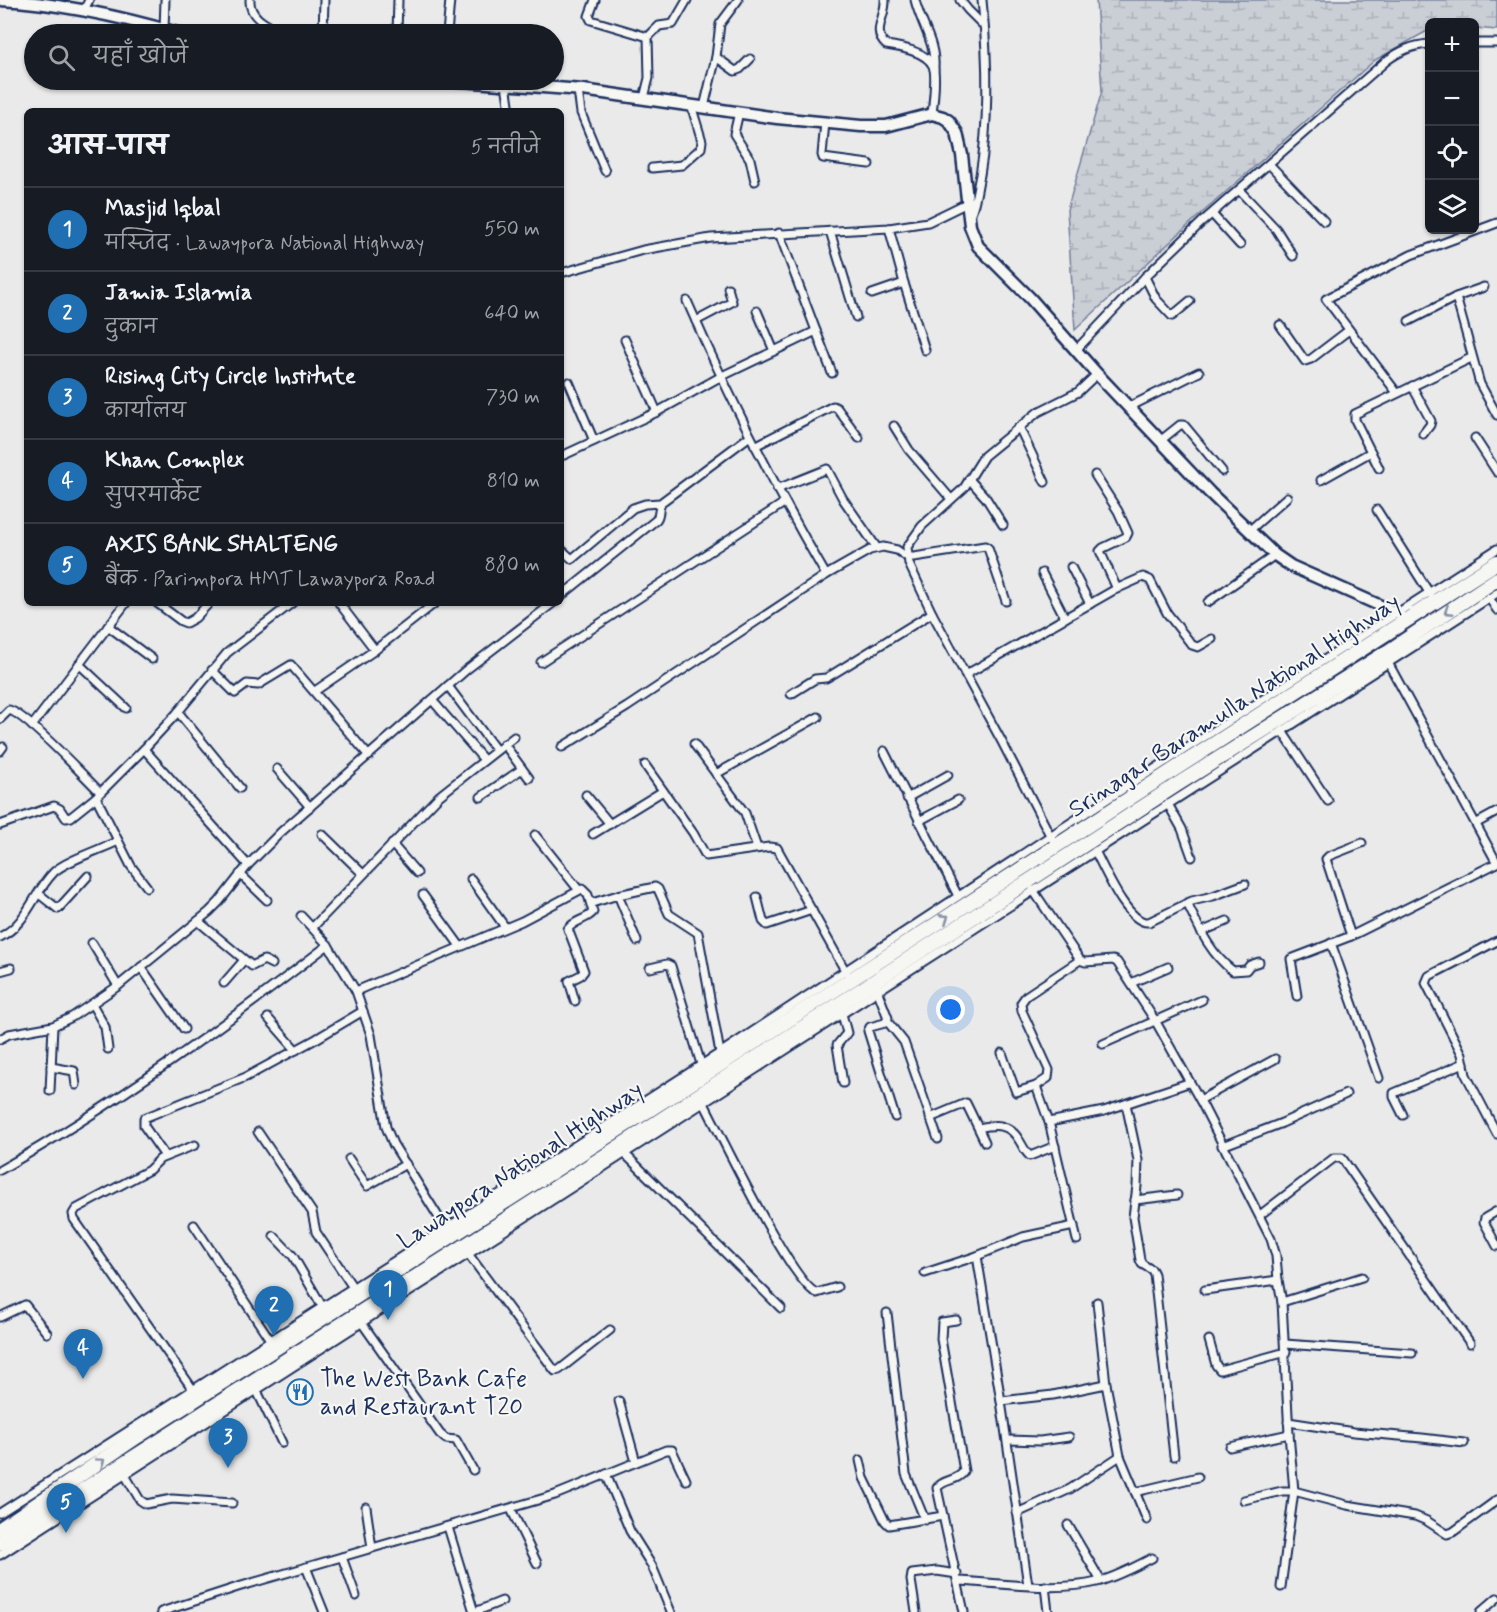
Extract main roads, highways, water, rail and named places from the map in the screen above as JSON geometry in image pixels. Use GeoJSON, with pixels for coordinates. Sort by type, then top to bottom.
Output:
{"type":"FeatureCollection","features":[{"type":"Feature","properties":{"kind":"highway","name":"Srinagar Baramulla National Highway"},"geometry":{"type":"LineString","coordinates":[[847,975],[995,886],[1053,841],[1277,698],[1497,562]]}},
{"type":"Feature","properties":{"kind":"highway"},"geometry":{"type":"LineString","coordinates":[[0,1543],[1031,887],[1178,784],[1385,659],[1497,579]]}},
{"type":"Feature","properties":{"kind":"highway","name":"Lawaypora National Highway"},"geometry":{"type":"LineString","coordinates":[[0,1529],[196,1393],[448,1232],[684,1087],[847,975]]}},
{"type":"Feature","properties":{"kind":"highway"},"geometry":{"type":"LineString","coordinates":[[684,1087],[698,1101]]}},
{"type":"Feature","properties":{"kind":"place","name":"Masjid Iqbal"},"geometry":{"type":"Point","coordinates":[388,1320]}},
{"type":"Feature","properties":{"kind":"place","name":"Jamia Islamia"},"geometry":{"type":"Point","coordinates":[274,1336]}},
{"type":"Feature","properties":{"kind":"place","name":"Khan Complex"},"geometry":{"type":"Point","coordinates":[83,1379]}},
{"type":"Feature","properties":{"kind":"place","name":"The West Bank Cafe and Restaurant T20"},"geometry":{"type":"Point","coordinates":[300,1392]}},
{"type":"Feature","properties":{"kind":"place","name":"Rising City Circle Institute"},"geometry":{"type":"Point","coordinates":[228,1468]}},
{"type":"Feature","properties":{"kind":"place","name":"AXIS BANK SHALTENG"},"geometry":{"type":"Point","coordinates":[66,1533]}}]}
